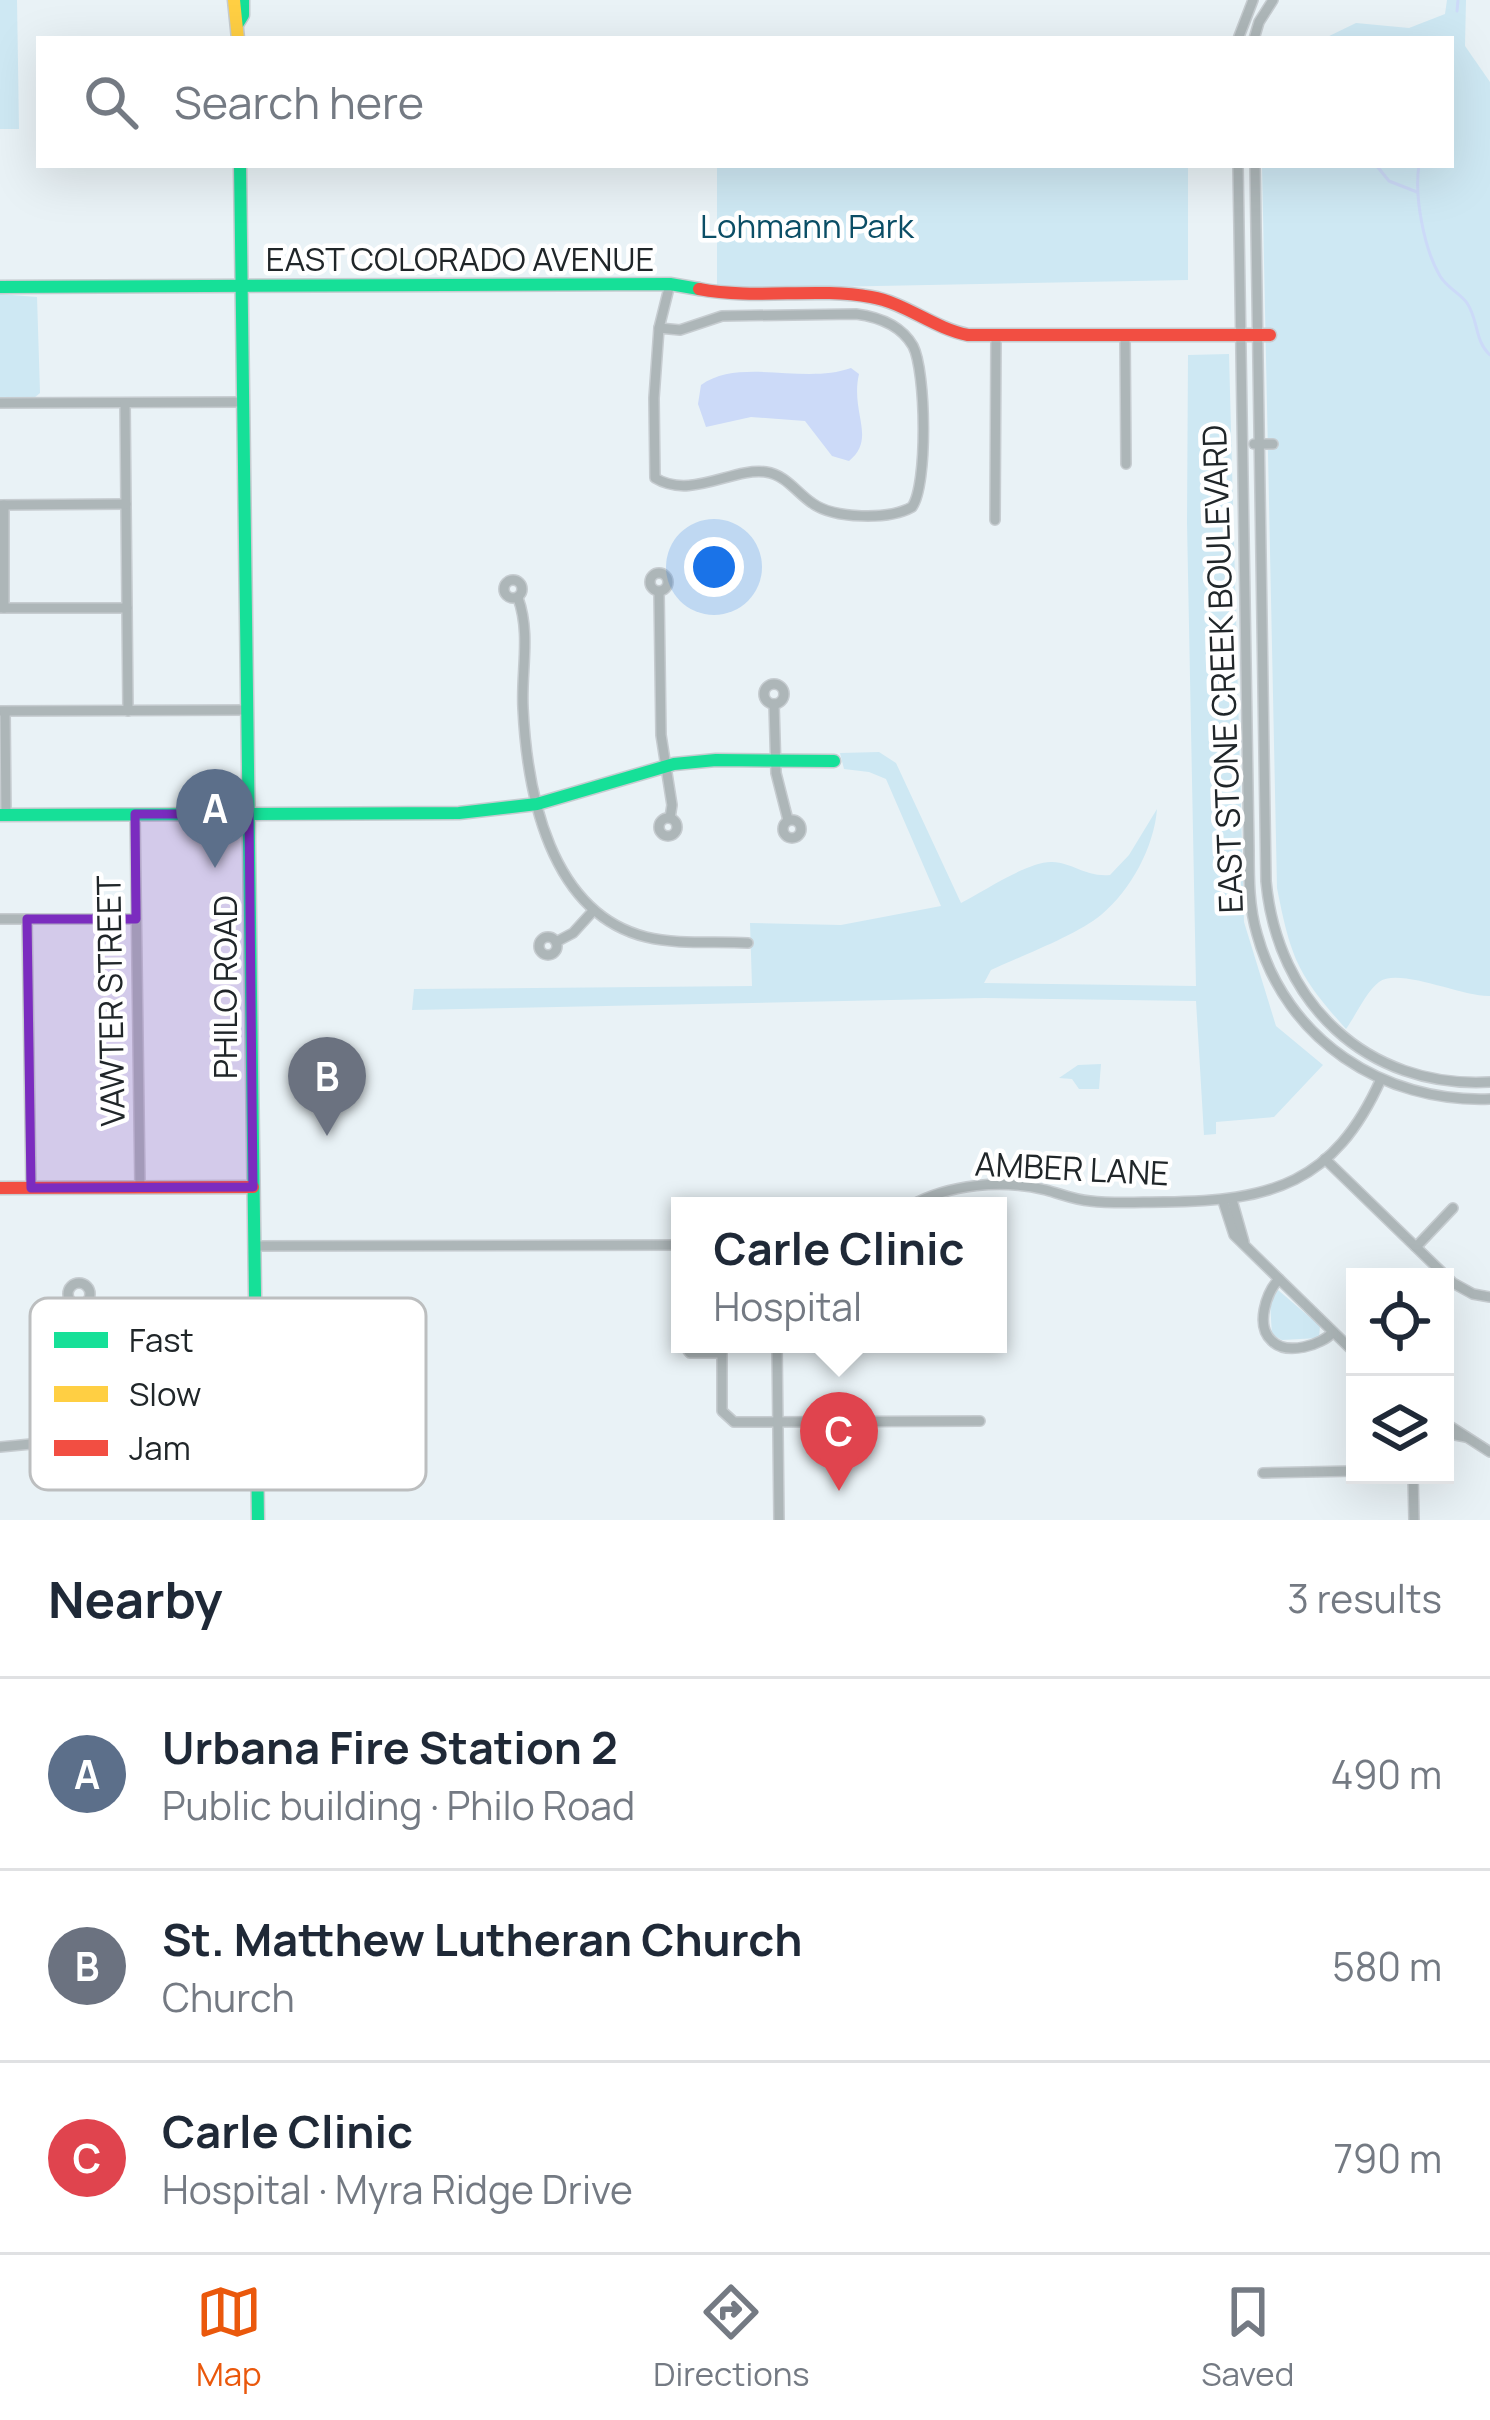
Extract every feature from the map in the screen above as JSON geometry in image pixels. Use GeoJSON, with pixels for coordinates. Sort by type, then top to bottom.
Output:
{"type":"FeatureCollection","features":[{"type":"Feature","properties":{"kind":"street"},"geometry":{"type":"LineString","coordinates":[[234,0],[238,36]]}},
{"type":"Feature","properties":{"kind":"street"},"geometry":{"type":"LineString","coordinates":[[238,23],[243,0]]}},
{"type":"Feature","properties":{"kind":"street"},"geometry":{"type":"LineString","coordinates":[[1239,36],[1253,0]]}},
{"type":"Feature","properties":{"kind":"street"},"geometry":{"type":"LineString","coordinates":[[1255,36],[1273,0]]}},
{"type":"Feature","properties":{"kind":"street","name":"PHILO ROAD"},"geometry":{"type":"LineString","coordinates":[[240,168],[255,1298]]}},
{"type":"Feature","properties":{"kind":"street","name":"EAST STONE CREEK BOULEVARD"},"geometry":{"type":"LineString","coordinates":[[1238,168],[1252,914],[1262,951],[1284,1007],[1334,1051],[1380,1080],[1421,1094],[1490,1099]]}},
{"type":"Feature","properties":{"kind":"street","name":"EAST STONE CREEK BOULEVARD"},"geometry":{"type":"LineString","coordinates":[[1255,168],[1264,335],[1260,444],[1270,917],[1303,994],[1342,1036],[1387,1065],[1443,1081],[1490,1082]]}},
{"type":"Feature","properties":{"kind":"street"},"geometry":{"type":"LineString","coordinates":[[658,328],[680,330],[722,316],[856,314],[880,319],[901,331],[913,347],[921,374],[921,486],[915,503],[898,513],[837,513],[816,507],[784,479],[764,472],[715,483],[660,482],[654,474],[655,342],[658,328],[670,284]]}},
{"type":"Feature","properties":{"kind":"street","name":"EAST COLORADO AVENUE"},"geometry":{"type":"LineString","coordinates":[[0,287],[670,284],[731,295],[869,296],[953,333],[1264,335]]}},
{"type":"Feature","properties":{"kind":"street"},"geometry":{"type":"LineString","coordinates":[[995,520],[996,335]]}},
{"type":"Feature","properties":{"kind":"street"},"geometry":{"type":"LineString","coordinates":[[1125,335],[1126,464]]}},
{"type":"Feature","properties":{"kind":"street"},"geometry":{"type":"LineString","coordinates":[[0,403],[243,402]]}},
{"type":"Feature","properties":{"kind":"street"},"geometry":{"type":"LineString","coordinates":[[125,403],[128,711]]}},
{"type":"Feature","properties":{"kind":"street"},"geometry":{"type":"LineString","coordinates":[[1243,445],[1273,444]]}},
{"type":"Feature","properties":{"kind":"street"},"geometry":{"type":"LineString","coordinates":[[126,504],[2,505],[2,608],[127,608]]}},
{"type":"Feature","properties":{"kind":"street"},"geometry":{"type":"LineString","coordinates":[[659,592],[670,818]]}},
{"type":"Feature","properties":{"kind":"street"},"geometry":{"type":"LineString","coordinates":[[518,598],[526,629],[524,722],[537,804],[565,876],[593,911],[646,937],[748,943]]}},
{"type":"Feature","properties":{"kind":"street"},"geometry":{"type":"LineString","coordinates":[[774,704],[775,760],[788,820]]}},
{"type":"Feature","properties":{"kind":"street"},"geometry":{"type":"LineString","coordinates":[[247,710],[3,712],[3,815],[459,813],[537,804],[664,765],[704,760],[835,761]]}},
{"type":"Feature","properties":{"kind":"street"},"geometry":{"type":"LineString","coordinates":[[1235,762],[1264,760]]}},
{"type":"Feature","properties":{"kind":"street","name":"VAWTER STREET"},"geometry":{"type":"LineString","coordinates":[[135,814],[140,1188]]}},
{"type":"Feature","properties":{"kind":"street"},"geometry":{"type":"LineString","coordinates":[[556,942],[573,933],[593,911]]}},
{"type":"Feature","properties":{"kind":"street"},"geometry":{"type":"LineString","coordinates":[[27,919],[31,1188]]}},
{"type":"Feature","properties":{"kind":"street"},"geometry":{"type":"LineString","coordinates":[[0,920],[136,919]]}},
{"type":"Feature","properties":{"kind":"street"},"geometry":{"type":"LineString","coordinates":[[1284,1007],[1303,994]]}},
{"type":"Feature","properties":{"kind":"street","name":"AMBER LANE"},"geometry":{"type":"LineString","coordinates":[[930,1197],[971,1186],[1026,1186],[1097,1202],[1227,1200],[1281,1187],[1325,1159],[1360,1119],[1387,1065]]}},
{"type":"Feature","properties":{"kind":"street"},"geometry":{"type":"LineString","coordinates":[[1325,1159],[1463,1289],[1490,1297]]}},
{"type":"Feature","properties":{"kind":"street"},"geometry":{"type":"LineString","coordinates":[[0,1188],[253,1186]]}},
{"type":"Feature","properties":{"kind":"street"},"geometry":{"type":"LineString","coordinates":[[1227,1200],[1234,1235],[1346,1344]]}},
{"type":"Feature","properties":{"kind":"street"},"geometry":{"type":"LineString","coordinates":[[1416,1247],[1453,1208]]}},
{"type":"Feature","properties":{"kind":"street"},"geometry":{"type":"LineString","coordinates":[[255,1246],[671,1245]]}},
{"type":"Feature","properties":{"kind":"street"},"geometry":{"type":"LineString","coordinates":[[1279,1279],[1265,1303],[1271,1341],[1315,1346],[1334,1332]]}},
{"type":"Feature","properties":{"kind":"street"},"geometry":{"type":"LineString","coordinates":[[722,1353],[726,1418],[734,1422],[980,1421]]}},
{"type":"Feature","properties":{"kind":"street"},"geometry":{"type":"LineString","coordinates":[[777,1353],[779,1520]]}},
{"type":"Feature","properties":{"kind":"street"},"geometry":{"type":"LineString","coordinates":[[1454,1426],[1490,1452]]}},
{"type":"Feature","properties":{"kind":"street"},"geometry":{"type":"LineString","coordinates":[[1454,1435],[1466,1437]]}},
{"type":"Feature","properties":{"kind":"street"},"geometry":{"type":"LineString","coordinates":[[0,1447],[30,1445]]}},
{"type":"Feature","properties":{"kind":"street"},"geometry":{"type":"LineString","coordinates":[[1263,1472],[1346,1472]]}},
{"type":"Feature","properties":{"kind":"street"},"geometry":{"type":"LineString","coordinates":[[1413,1484],[1414,1520]]}},
{"type":"Feature","properties":{"kind":"street","name":"PHILO ROAD"},"geometry":{"type":"LineString","coordinates":[[257,1490],[258,1520]]}},
{"type":"Feature","properties":{"kind":"highlighted area"},"geometry":{"type":"Polygon","coordinates":[[[135,814],[249,814],[253,1187],[31,1188],[27,919],[136,919],[135,814]]]}},
{"type":"Feature","properties":{"kind":"green space"},"geometry":{"type":"Polygon","coordinates":[[[0,0],[17,0],[19,129],[0,129],[0,0]]]}},
{"type":"Feature","properties":{"kind":"green space"},"geometry":{"type":"Polygon","coordinates":[[[1447,0],[1466,0],[1465,46],[1490,82],[1490,996],[1388,978],[1370,992],[1346,1029],[1299,965],[1277,888],[1262,168],[1454,168],[1454,36],[1329,36],[1356,23],[1409,28],[1445,14],[1447,0]]]}},
{"type":"Feature","properties":{"kind":"green space","name":"Lohmann Park"},"geometry":{"type":"Polygon","coordinates":[[[717,168],[1188,168],[1188,280],[717,289],[717,168]]]}},
{"type":"Feature","properties":{"kind":"green space"},"geometry":{"type":"Polygon","coordinates":[[[0,294],[37,297],[40,393],[34,398],[0,398],[0,294]]]}},
{"type":"Feature","properties":{"kind":"green space"},"geometry":{"type":"Polygon","coordinates":[[[1229,354],[1244,922],[1276,1026],[1323,1065],[1274,1117],[1216,1122],[1216,1134],[1204,1135],[1196,1001],[985,998],[412,1010],[414,989],[752,986],[750,923],[841,925],[941,906],[886,779],[844,769],[840,753],[879,752],[896,763],[961,903],[1042,863],[1110,875],[1129,855],[1157,809],[1146,853],[1112,905],[1078,930],[991,970],[984,983],[1196,986],[1188,355],[1229,354]]]}},
{"type":"Feature","properties":{"kind":"green space"},"geometry":{"type":"Polygon","coordinates":[[[1101,1064],[1099,1089],[1079,1089],[1072,1079],[1059,1078],[1078,1065],[1101,1064]]]}},
{"type":"Feature","properties":{"kind":"green space"},"geometry":{"type":"Polygon","coordinates":[[[1278,1290],[1320,1326],[1319,1338],[1282,1340],[1272,1335],[1270,1302],[1278,1290]]]}},
{"type":"Feature","properties":{"kind":"shaded area"},"geometry":{"type":"Polygon","coordinates":[[[851,368],[859,374],[862,434],[849,461],[832,456],[805,421],[751,417],[706,427],[698,404],[701,385],[734,373],[813,374],[851,368]]]}},
{"type":"Feature","properties":{"kind":"waterway"},"geometry":{"type":"LineString","coordinates":[[1457,11],[1458,0]]}},
{"type":"Feature","properties":{"kind":"waterway"},"geometry":{"type":"LineString","coordinates":[[1378,168],[1389,181],[1417,192]]}},
{"type":"Feature","properties":{"kind":"waterway"},"geometry":{"type":"LineString","coordinates":[[1419,168],[1419,207],[1429,252],[1443,280],[1467,303],[1490,355]]}},
{"type":"Feature","properties":{"kind":"traffic: fast"},"geometry":{"type":"LineString","coordinates":[[238,23],[243,0]]}},
{"type":"Feature","properties":{"kind":"traffic: fast"},"geometry":{"type":"LineString","coordinates":[[240,168],[255,1298]]}},
{"type":"Feature","properties":{"kind":"traffic: fast"},"geometry":{"type":"LineString","coordinates":[[0,287],[670,284],[699,289]]}},
{"type":"Feature","properties":{"kind":"traffic: fast"},"geometry":{"type":"LineString","coordinates":[[0,815],[459,813],[537,804],[674,764],[834,761]]}},
{"type":"Feature","properties":{"kind":"traffic: fast"},"geometry":{"type":"LineString","coordinates":[[258,1490],[258,1520]]}},
{"type":"Feature","properties":{"kind":"traffic: slow"},"geometry":{"type":"LineString","coordinates":[[234,0],[238,36]]}},
{"type":"Feature","properties":{"kind":"traffic: jam"},"geometry":{"type":"LineString","coordinates":[[699,289],[871,297],[968,335],[1270,335]]}},
{"type":"Feature","properties":{"kind":"traffic: jam"},"geometry":{"type":"LineString","coordinates":[[0,1188],[253,1187]]}},
{"type":"Feature","properties":{"kind":"place","name":"Urbana Fire Station 2"},"geometry":{"type":"Point","coordinates":[215,868]}},
{"type":"Feature","properties":{"kind":"place","name":"St. Matthew Lutheran Church"},"geometry":{"type":"Point","coordinates":[327,1136]}},
{"type":"Feature","properties":{"kind":"place","name":"Carle Clinic"},"geometry":{"type":"Point","coordinates":[839,1491]}}]}
